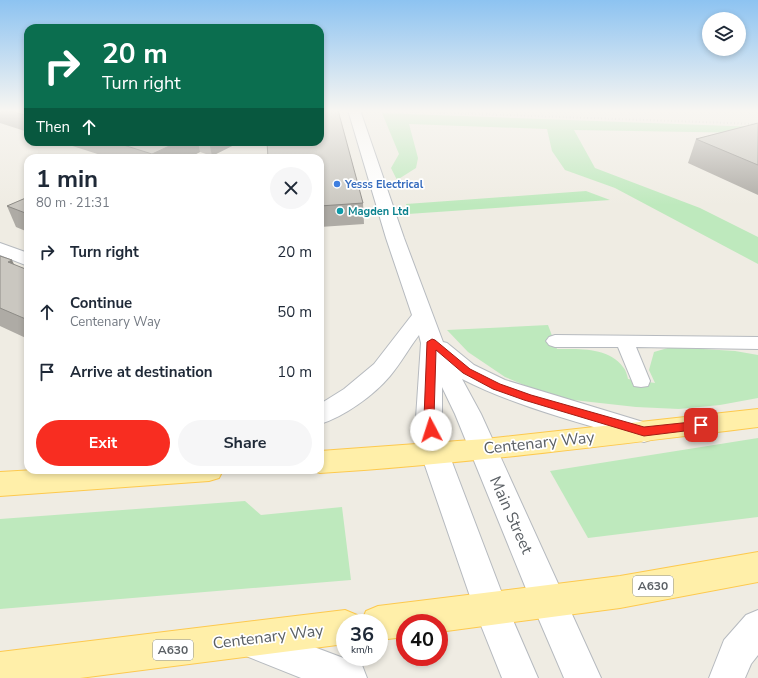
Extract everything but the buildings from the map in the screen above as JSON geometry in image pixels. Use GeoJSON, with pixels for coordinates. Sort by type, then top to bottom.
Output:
{"type":"FeatureCollection","features":[{"type":"Feature","properties":{"kind":"main road","name":"Centenary Way"},"geometry":{"type":"LineString","coordinates":[[324,462],[482,450],[758,418]]}},
{"type":"Feature","properties":{"kind":"main road"},"geometry":{"type":"LineString","coordinates":[[0,484],[131,474]]}},
{"type":"Feature","properties":{"kind":"main road","name":"A630"},"geometry":{"type":"LineString","coordinates":[[388,622],[620,592],[758,567]]}},
{"type":"Feature","properties":{"kind":"main road","name":"Centenary Way"},"geometry":{"type":"LineString","coordinates":[[0,670],[336,628]]}},
{"type":"Feature","properties":{"kind":"street","name":"Main Street"},"geometry":{"type":"LineString","coordinates":[[363,142],[395,238],[432,342],[468,414],[482,450],[583,678]]}},
{"type":"Feature","properties":{"kind":"street"},"geometry":{"type":"LineString","coordinates":[[1,250],[24,259]]}},
{"type":"Feature","properties":{"kind":"street"},"geometry":{"type":"LineString","coordinates":[[324,413],[339,405],[360,390],[382,370],[422,314]]}},
{"type":"Feature","properties":{"kind":"street","name":"Main Street"},"geometry":{"type":"LineString","coordinates":[[432,342],[429,418],[435,454],[491,608],[520,678]]}},
{"type":"Feature","properties":{"kind":"street"},"geometry":{"type":"LineString","coordinates":[[432,342],[466,371],[496,386],[644,432]]}},
{"type":"Feature","properties":{"kind":"street"},"geometry":{"type":"LineString","coordinates":[[727,678],[737,653],[758,626]]}},
{"type":"Feature","properties":{"kind":"street"},"geometry":{"type":"LineString","coordinates":[[248,640],[349,678]]}},
{"type":"Feature","properties":{"kind":"lane"},"geometry":{"type":"LineString","coordinates":[[555,341],[758,343]]}},
{"type":"Feature","properties":{"kind":"lane"},"geometry":{"type":"LineString","coordinates":[[625,342],[641,381]]}},
{"type":"Feature","properties":{"kind":"green space"},"geometry":{"type":"Polygon","coordinates":[[[394,142],[414,142],[418,158],[416,168],[397,180],[391,168],[399,154],[394,142]]]}},
{"type":"Feature","properties":{"kind":"green space"},"geometry":{"type":"Polygon","coordinates":[[[550,142],[580,142],[595,168],[700,208],[758,237],[758,264],[615,188],[565,170],[552,151],[550,142]]]}},
{"type":"Feature","properties":{"kind":"green space"},"geometry":{"type":"Polygon","coordinates":[[[586,191],[610,200],[408,214],[406,204],[586,191]]]}},
{"type":"Feature","properties":{"kind":"green space"},"geometry":{"type":"Polygon","coordinates":[[[548,325],[557,349],[583,349],[602,353],[617,360],[625,370],[628,379],[655,383],[649,370],[654,352],[671,347],[735,351],[758,355],[758,398],[720,405],[679,409],[636,407],[555,398],[505,377],[468,352],[447,330],[548,325]]]}},
{"type":"Feature","properties":{"kind":"green space"},"geometry":{"type":"Polygon","coordinates":[[[758,438],[758,517],[588,538],[550,471],[758,438]]]}},
{"type":"Feature","properties":{"kind":"green space"},"geometry":{"type":"Polygon","coordinates":[[[245,501],[261,515],[342,507],[351,580],[0,609],[0,519],[245,501]]]}},
{"type":"Feature","properties":{"kind":"place","name":"Yesss Electrical"},"geometry":{"type":"Point","coordinates":[337,184]}},
{"type":"Feature","properties":{"kind":"place","name":"Magden Ltd"},"geometry":{"type":"Point","coordinates":[340,211]}},
{"type":"Feature","properties":{"kind":"route"},"geometry":{"type":"LineString","coordinates":[[431,430],[429,418],[432,342],[466,371],[496,386],[528,397],[644,432],[701,425]]}}]}
